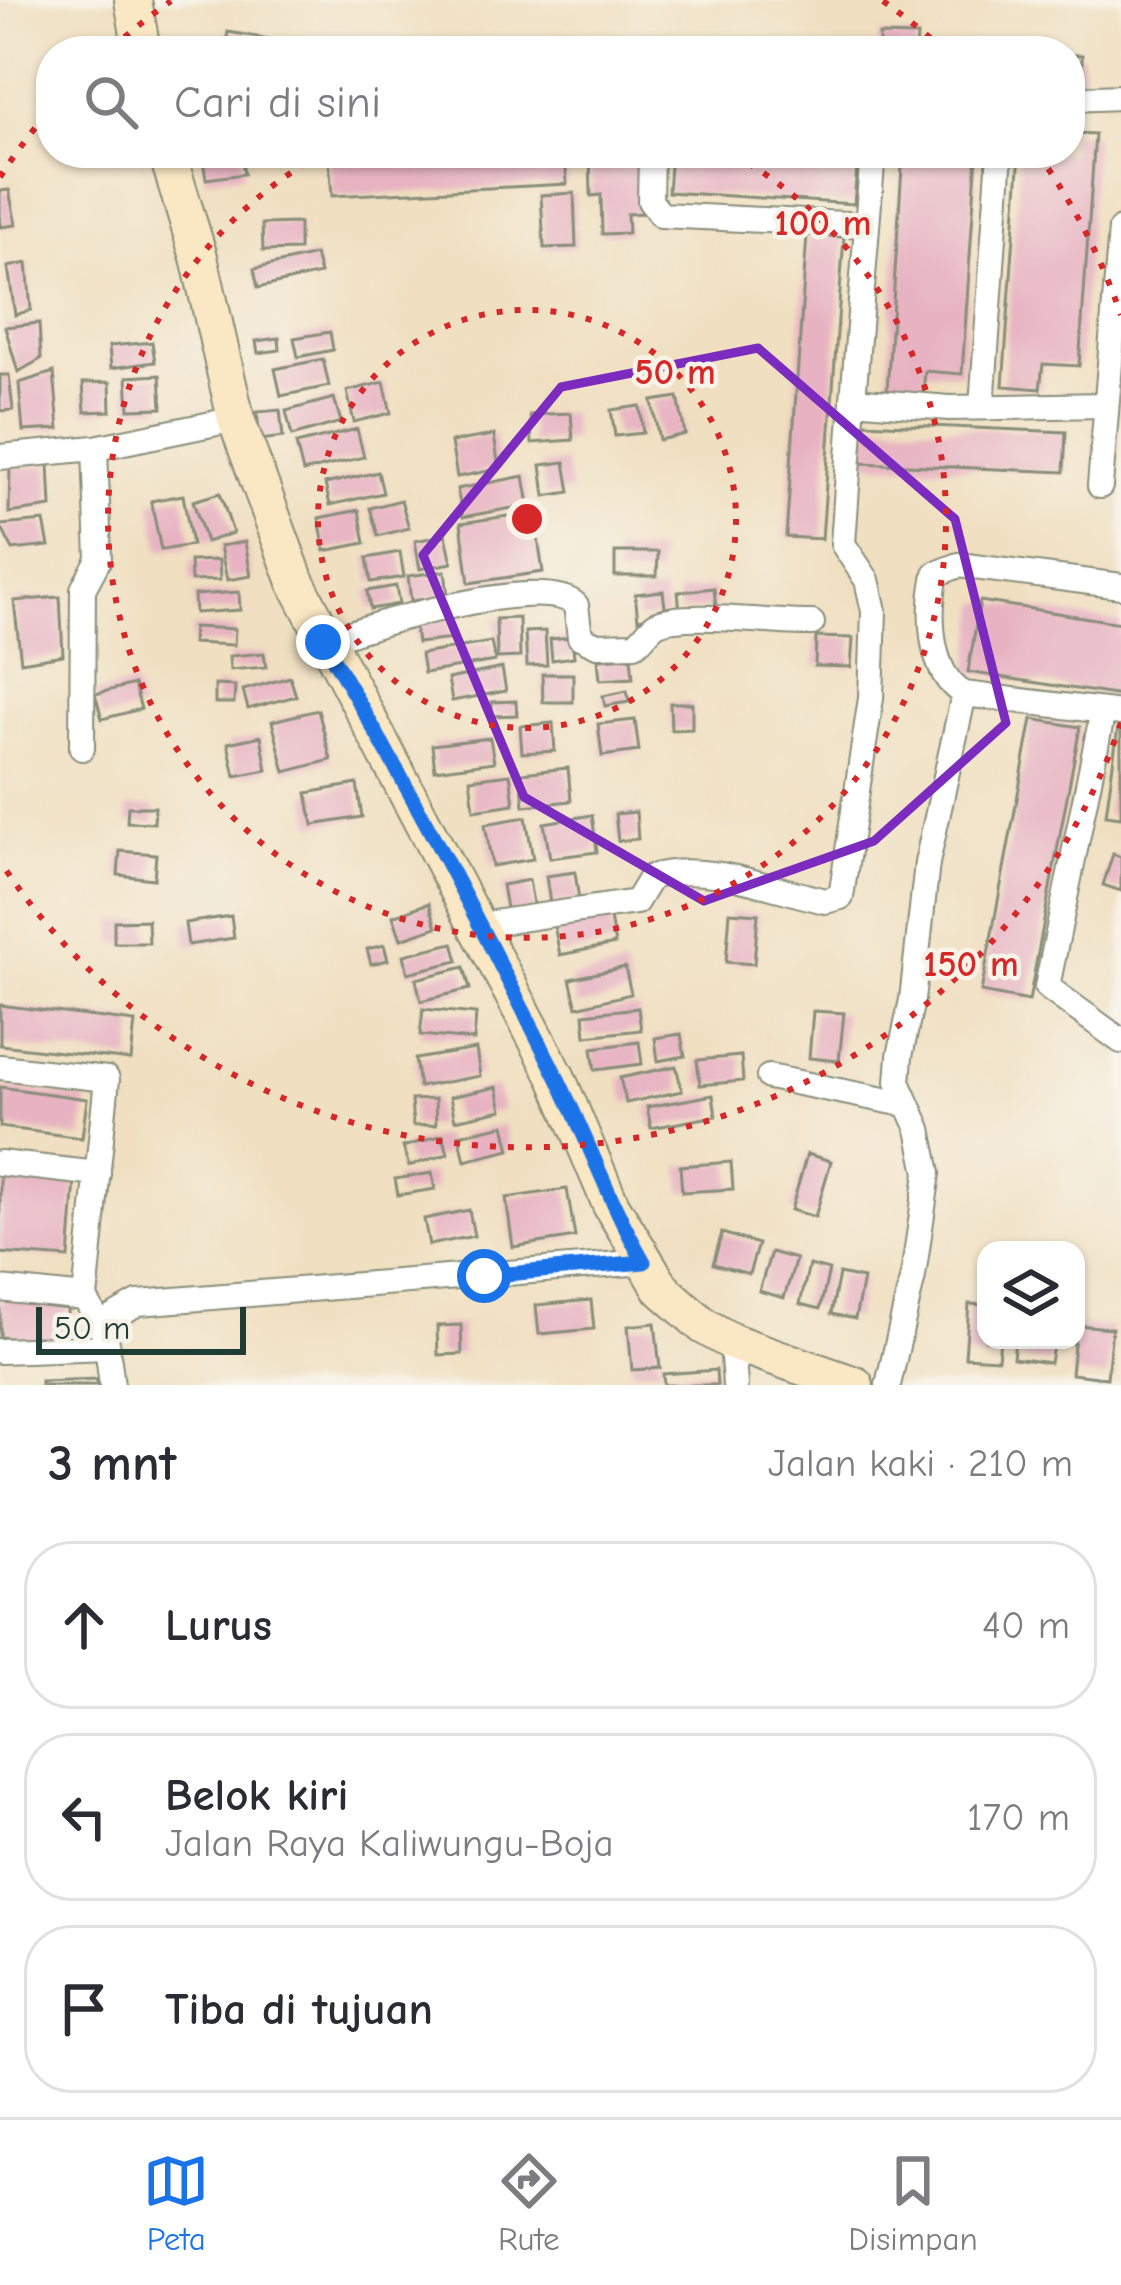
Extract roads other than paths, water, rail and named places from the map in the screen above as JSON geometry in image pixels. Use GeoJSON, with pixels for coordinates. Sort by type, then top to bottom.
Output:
{"type":"FeatureCollection","features":[{"type":"Feature","properties":{"kind":"main road"},"geometry":{"type":"LineString","coordinates":[[134,0],[140,36]]}},
{"type":"Feature","properties":{"kind":"main road"},"geometry":{"type":"LineString","coordinates":[[172,168],[199,257],[236,418],[323,642],[479,925],[557,1078],[611,1205],[644,1262],[679,1306],[732,1342],[855,1385]]}},
{"type":"Feature","properties":{"kind":"street"},"geometry":{"type":"LineString","coordinates":[[1085,98],[1121,97]]}},
{"type":"Feature","properties":{"kind":"street"},"geometry":{"type":"LineString","coordinates":[[651,168],[650,201],[661,215],[866,225]]}},
{"type":"Feature","properties":{"kind":"street"},"geometry":{"type":"LineString","coordinates":[[479,925],[636,902],[651,877],[661,874],[697,872],[825,901],[841,896],[871,698],[874,611],[867,580],[843,544],[872,168]]}},
{"type":"Feature","properties":{"kind":"street"},"geometry":{"type":"LineString","coordinates":[[982,406],[999,168]]}},
{"type":"Feature","properties":{"kind":"street"},"geometry":{"type":"LineString","coordinates":[[1100,486],[1104,405],[1117,352],[1121,229]]}},
{"type":"Feature","properties":{"kind":"street"},"geometry":{"type":"LineString","coordinates":[[853,400],[1104,405]]}},
{"type":"Feature","properties":{"kind":"street"},"geometry":{"type":"LineString","coordinates":[[0,457],[95,448],[236,418]]}},
{"type":"Feature","properties":{"kind":"street"},"geometry":{"type":"LineString","coordinates":[[82,748],[83,589],[99,559],[95,448]]}},
{"type":"Feature","properties":{"kind":"street"},"geometry":{"type":"LineString","coordinates":[[1121,586],[959,565],[936,574],[936,663],[945,682],[964,694],[1112,712],[1047,987],[1121,1041]]}},
{"type":"Feature","properties":{"kind":"street"},"geometry":{"type":"LineString","coordinates":[[323,642],[401,615],[458,604],[555,597],[576,605],[580,637],[597,645],[635,644],[659,622],[704,616],[747,624],[812,623]]}},
{"type":"Feature","properties":{"kind":"street"},"geometry":{"type":"LineString","coordinates":[[888,1385],[928,1173],[919,1129],[898,1082],[900,1056],[912,1000],[927,863],[964,694]]}},
{"type":"Feature","properties":{"kind":"street"},"geometry":{"type":"LineString","coordinates":[[0,1067],[107,1079],[85,1298],[106,1339],[112,1385]]}},
{"type":"Feature","properties":{"kind":"street"},"geometry":{"type":"LineString","coordinates":[[769,1077],[904,1104]]}},
{"type":"Feature","properties":{"kind":"street"},"geometry":{"type":"LineString","coordinates":[[0,1163],[98,1174]]}},
{"type":"Feature","properties":{"kind":"street"},"geometry":{"type":"LineString","coordinates":[[106,1339],[113,1314],[138,1304],[644,1262]]}},
{"type":"Feature","properties":{"kind":"street"},"geometry":{"type":"LineString","coordinates":[[0,1289],[85,1298]]}},
{"type":"Feature","properties":{"kind":"street"},"geometry":{"type":"LineString","coordinates":[[0,1351],[106,1339]]}},
{"type":"Feature","properties":{"kind":"street"},"geometry":{"type":"LineString","coordinates":[[732,1342],[735,1385]]}}]}
